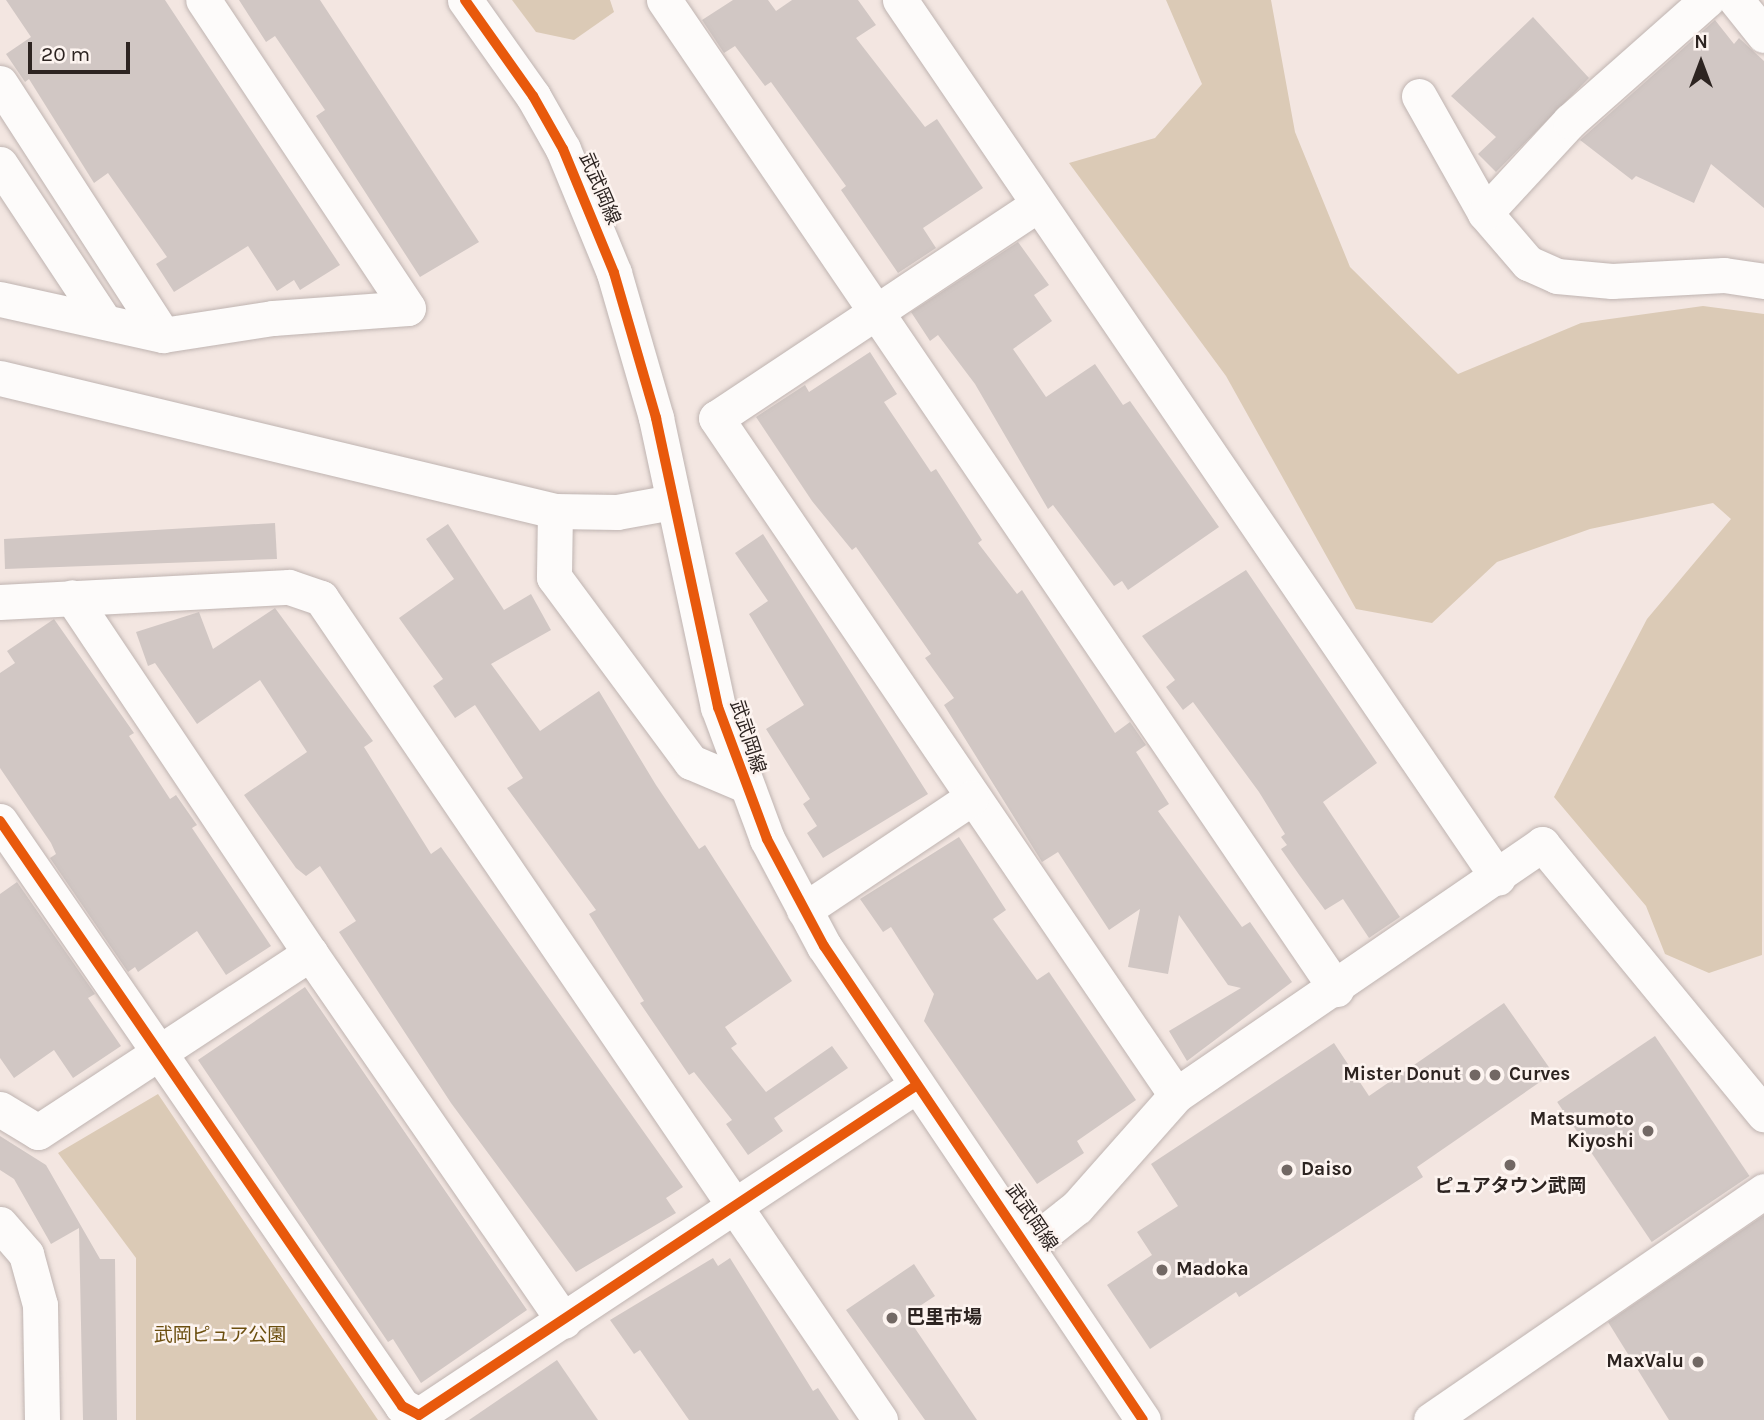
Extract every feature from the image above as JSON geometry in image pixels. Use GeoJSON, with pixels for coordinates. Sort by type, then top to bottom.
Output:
{"type":"FeatureCollection","features":[{"type":"Feature","properties":{"kind":"street"},"geometry":{"type":"LineString","coordinates":[[0,299],[163,335],[273,318],[408,308],[203,0]]}},
{"type":"Feature","properties":{"kind":"street","name":"武武岡線"},"geometry":{"type":"LineString","coordinates":[[465,0],[533,96],[587,201],[636,341],[718,707],[743,784],[804,910],[917,1085],[1029,1245],[1143,1420]]}},
{"type":"Feature","properties":{"kind":"street"},"geometry":{"type":"LineString","coordinates":[[664,0],[1336,989]]}},
{"type":"Feature","properties":{"kind":"street"},"geometry":{"type":"LineString","coordinates":[[900,0],[1037,205],[1498,878]]}},
{"type":"Feature","properties":{"kind":"street"},"geometry":{"type":"LineString","coordinates":[[1485,213],[1570,121],[1707,0]]}},
{"type":"Feature","properties":{"kind":"street"},"geometry":{"type":"LineString","coordinates":[[1736,0],[1764,35]]}},
{"type":"Feature","properties":{"kind":"street"},"geometry":{"type":"LineString","coordinates":[[0,83],[163,335]]}},
{"type":"Feature","properties":{"kind":"street"},"geometry":{"type":"LineString","coordinates":[[1419,96],[1485,213],[1528,263],[1557,276],[1612,282],[1724,275],[1764,281]]}},
{"type":"Feature","properties":{"kind":"street"},"geometry":{"type":"LineString","coordinates":[[0,164],[104,321]]}},
{"type":"Feature","properties":{"kind":"street"},"geometry":{"type":"LineString","coordinates":[[1037,205],[716,418],[971,798],[1176,1095]]}},
{"type":"Feature","properties":{"kind":"street"},"geometry":{"type":"LineString","coordinates":[[0,378],[555,511],[606,513],[671,502]]}},
{"type":"Feature","properties":{"kind":"street"},"geometry":{"type":"LineString","coordinates":[[555,511],[554,577],[691,762],[743,784]]}},
{"type":"Feature","properties":{"kind":"street"},"geometry":{"type":"LineString","coordinates":[[0,602],[289,587],[321,598],[880,1420]]}},
{"type":"Feature","properties":{"kind":"street"},"geometry":{"type":"LineString","coordinates":[[72,597],[310,953],[564,1321]]}},
{"type":"Feature","properties":{"kind":"street"},"geometry":{"type":"LineString","coordinates":[[804,910],[971,798]]}},
{"type":"Feature","properties":{"kind":"street"},"geometry":{"type":"LineString","coordinates":[[0,821],[158,1055],[402,1406],[419,1415],[734,1209],[917,1085]]}},
{"type":"Feature","properties":{"kind":"street"},"geometry":{"type":"LineString","coordinates":[[1029,1245],[1077,1207],[1176,1095],[1336,989],[1542,845],[1764,1114]]}},
{"type":"Feature","properties":{"kind":"street"},"geometry":{"type":"LineString","coordinates":[[0,1109],[37,1132],[310,953]]}},
{"type":"Feature","properties":{"kind":"street"},"geometry":{"type":"LineString","coordinates":[[1431,1420],[1764,1191]]}},
{"type":"Feature","properties":{"kind":"street"},"geometry":{"type":"LineString","coordinates":[[0,1224],[26,1254],[40,1305],[42,1420]]}},
{"type":"Feature","properties":{"kind":"green space"},"geometry":{"type":"Polygon","coordinates":[[[512,0],[610,0],[614,12],[574,40],[536,32],[512,0]]]}},
{"type":"Feature","properties":{"kind":"green space"},"geometry":{"type":"Polygon","coordinates":[[[1166,0],[1271,0],[1295,132],[1350,267],[1458,374],[1581,323],[1703,306],[1764,314],[1762,955],[1709,973],[1665,954],[1646,906],[1554,797],[1647,619],[1731,519],[1713,503],[1590,529],[1497,562],[1432,623],[1356,609],[1226,376],[1069,163],[1155,138],[1202,84],[1166,0]]]}},
{"type":"Feature","properties":{"kind":"green space","name":"武岡ピュア公園"},"geometry":{"type":"Polygon","coordinates":[[[158,1094],[378,1420],[136,1420],[136,1258],[58,1153],[158,1094]]]}},
{"type":"Feature","properties":{"kind":"building"},"geometry":{"type":"Polygon","coordinates":[[[6,0],[165,0],[340,265],[300,290],[294,280],[277,291],[248,246],[174,292],[156,264],[167,257],[108,173],[94,183],[29,79],[25,82],[6,54],[31,37],[6,0]]]}},
{"type":"Feature","properties":{"kind":"building"},"geometry":{"type":"Polygon","coordinates":[[[239,0],[320,0],[479,242],[420,277],[316,116],[325,110],[275,36],[266,42],[239,0]]]}},
{"type":"Feature","properties":{"kind":"building"},"geometry":{"type":"Polygon","coordinates":[[[733,0],[768,0],[776,11],[792,0],[858,0],[876,25],[856,38],[925,127],[937,119],[983,188],[923,228],[936,248],[898,273],[841,190],[846,186],[771,82],[765,86],[735,46],[724,53],[702,20],[733,0]]]}},
{"type":"Feature","properties":{"kind":"building"},"geometry":{"type":"Polygon","coordinates":[[[1533,17],[1589,78],[1496,172],[1478,154],[1496,137],[1451,96],[1533,17]]]}},
{"type":"Feature","properties":{"kind":"building"},"geometry":{"type":"Polygon","coordinates":[[[1715,20],[1734,44],[1739,38],[1764,61],[1764,208],[1711,164],[1694,203],[1636,176],[1632,180],[1580,140],[1715,20]]]}},
{"type":"Feature","properties":{"kind":"building"},"geometry":{"type":"Polygon","coordinates":[[[1018,242],[1049,285],[1034,295],[1052,321],[1013,349],[1046,397],[1095,364],[1123,405],[1130,401],[1219,527],[1128,590],[1122,581],[1114,586],[1053,505],[1048,509],[975,384],[938,335],[930,341],[911,312],[1018,242]]]}},
{"type":"Feature","properties":{"kind":"building"},"geometry":{"type":"Polygon","coordinates":[[[870,352],[897,394],[884,402],[931,472],[936,469],[982,540],[978,543],[1017,594],[1022,590],[1115,733],[1130,722],[1146,745],[1136,752],[1169,804],[1158,811],[1242,927],[1250,922],[1292,982],[1187,1061],[1169,1031],[1241,988],[1228,985],[1179,915],[1168,974],[1128,967],[1140,909],[1109,930],[1058,852],[1042,862],[944,705],[954,698],[925,658],[931,654],[856,547],[852,550],[812,501],[756,417],[805,385],[809,392],[870,352]]]}},
{"type":"Feature","properties":{"kind":"building"},"geometry":{"type":"Polygon","coordinates":[[[275,523],[277,559],[5,569],[4,539],[275,523]]]}},
{"type":"Feature","properties":{"kind":"building"},"geometry":{"type":"Polygon","coordinates":[[[448,524],[504,610],[531,594],[551,630],[491,664],[540,731],[599,691],[656,785],[699,849],[705,845],[792,981],[725,1027],[737,1044],[731,1048],[766,1092],[832,1046],[848,1068],[774,1118],[783,1131],[748,1155],[726,1124],[732,1120],[694,1072],[689,1075],[640,1003],[644,1001],[589,914],[596,910],[507,788],[523,778],[475,705],[455,718],[433,686],[443,679],[399,618],[454,579],[426,539],[448,524]]]}},
{"type":"Feature","properties":{"kind":"building"},"geometry":{"type":"Polygon","coordinates":[[[763,534],[928,794],[823,858],[807,833],[817,826],[803,804],[810,799],[766,729],[804,705],[749,614],[768,601],[735,553],[763,534]]]}},
{"type":"Feature","properties":{"kind":"building"},"geometry":{"type":"Polygon","coordinates":[[[1246,570],[1377,763],[1323,802],[1400,917],[1369,938],[1343,899],[1325,910],[1281,849],[1287,845],[1281,837],[1285,834],[1259,792],[1193,702],[1183,710],[1166,687],[1175,680],[1142,636],[1246,570]]]}},
{"type":"Feature","properties":{"kind":"building"},"geometry":{"type":"Polygon","coordinates":[[[275,608],[373,741],[364,747],[431,854],[441,847],[683,1187],[666,1198],[676,1213],[576,1272],[451,1103],[339,932],[356,921],[320,866],[306,876],[296,868],[244,795],[307,752],[260,680],[197,724],[155,663],[148,666],[136,632],[199,612],[213,649],[275,608]]]}},
{"type":"Feature","properties":{"kind":"building"},"geometry":{"type":"Polygon","coordinates":[[[54,619],[134,733],[129,736],[170,799],[176,795],[197,825],[192,828],[271,946],[226,975],[197,931],[138,972],[135,967],[128,972],[50,858],[56,854],[51,843],[0,768],[0,673],[15,663],[7,651],[54,619]]]}},
{"type":"Feature","properties":{"kind":"building"},"geometry":{"type":"Polygon","coordinates":[[[959,837],[1006,910],[993,919],[1037,980],[1049,972],[1136,1100],[1077,1141],[1084,1153],[1037,1184],[924,1021],[934,994],[891,927],[883,932],[860,899],[959,837]]]}},
{"type":"Feature","properties":{"kind":"building"},"geometry":{"type":"Polygon","coordinates":[[[17,882],[95,994],[88,998],[121,1046],[73,1078],[54,1050],[14,1078],[0,1058],[0,894],[17,882]]]}},
{"type":"Feature","properties":{"kind":"building"},"geometry":{"type":"Polygon","coordinates":[[[305,987],[527,1310],[421,1383],[393,1339],[388,1342],[198,1060],[305,987]]]}},
{"type":"Feature","properties":{"kind":"building","name":"Daiso"},"geometry":{"type":"Polygon","coordinates":[[[1504,1003],[1553,1073],[1417,1167],[1423,1177],[1239,1297],[1236,1292],[1150,1349],[1107,1285],[1152,1255],[1137,1232],[1178,1206],[1151,1164],[1334,1043],[1369,1096],[1504,1003]]]}},
{"type":"Feature","properties":{"kind":"building","name":"Matsumoto Kiyoshi"},"geometry":{"type":"Polygon","coordinates":[[[1655,1036],[1750,1176],[1652,1242],[1557,1102],[1655,1036]]]}},
{"type":"Feature","properties":{"kind":"building"},"geometry":{"type":"Polygon","coordinates":[[[0,1136],[46,1165],[100,1259],[115,1259],[117,1420],[83,1420],[79,1228],[51,1244],[14,1179],[0,1170],[0,1136]]]}},
{"type":"Feature","properties":{"kind":"building","name":"MaxValu"},"geometry":{"type":"Polygon","coordinates":[[[1764,1215],[1764,1420],[1669,1420],[1608,1322],[1764,1215]]]}},
{"type":"Feature","properties":{"kind":"building"},"geometry":{"type":"Polygon","coordinates":[[[713,1258],[718,1266],[730,1258],[813,1391],[818,1388],[839,1420],[689,1420],[640,1350],[634,1354],[610,1320],[713,1258]]]}},
{"type":"Feature","properties":{"kind":"building"},"geometry":{"type":"Polygon","coordinates":[[[914,1264],[935,1296],[906,1315],[977,1420],[925,1420],[846,1310],[914,1264]]]}},
{"type":"Feature","properties":{"kind":"building"},"geometry":{"type":"Polygon","coordinates":[[[557,1360],[598,1420],[469,1420],[557,1360]]]}},
{"type":"Feature","properties":{"kind":"cycle path"},"geometry":{"type":"LineString","coordinates":[[465,0],[533,96],[563,149],[614,273],[656,418],[718,707],[767,839],[824,946],[1143,1420]]}},
{"type":"Feature","properties":{"kind":"cycle path"},"geometry":{"type":"LineString","coordinates":[[0,821],[402,1406],[419,1415],[917,1085]]}},
{"type":"Feature","properties":{"kind":"place","name":"Mister Donut"},"geometry":{"type":"Point","coordinates":[1475,1075]}},
{"type":"Feature","properties":{"kind":"place","name":"Curves"},"geometry":{"type":"Point","coordinates":[1495,1075]}},
{"type":"Feature","properties":{"kind":"place","name":"Matsumoto Kiyoshi"},"geometry":{"type":"Point","coordinates":[1648,1131]}},
{"type":"Feature","properties":{"kind":"place","name":"ピュアタウン武岡"},"geometry":{"type":"Point","coordinates":[1510,1165]}},
{"type":"Feature","properties":{"kind":"place","name":"Daiso"},"geometry":{"type":"Point","coordinates":[1287,1170]}},
{"type":"Feature","properties":{"kind":"place","name":"Madoka"},"geometry":{"type":"Point","coordinates":[1162,1270]}},
{"type":"Feature","properties":{"kind":"place","name":"巴里市場"},"geometry":{"type":"Point","coordinates":[892,1318]}},
{"type":"Feature","properties":{"kind":"place","name":"MaxValu"},"geometry":{"type":"Point","coordinates":[1698,1362]}}]}
